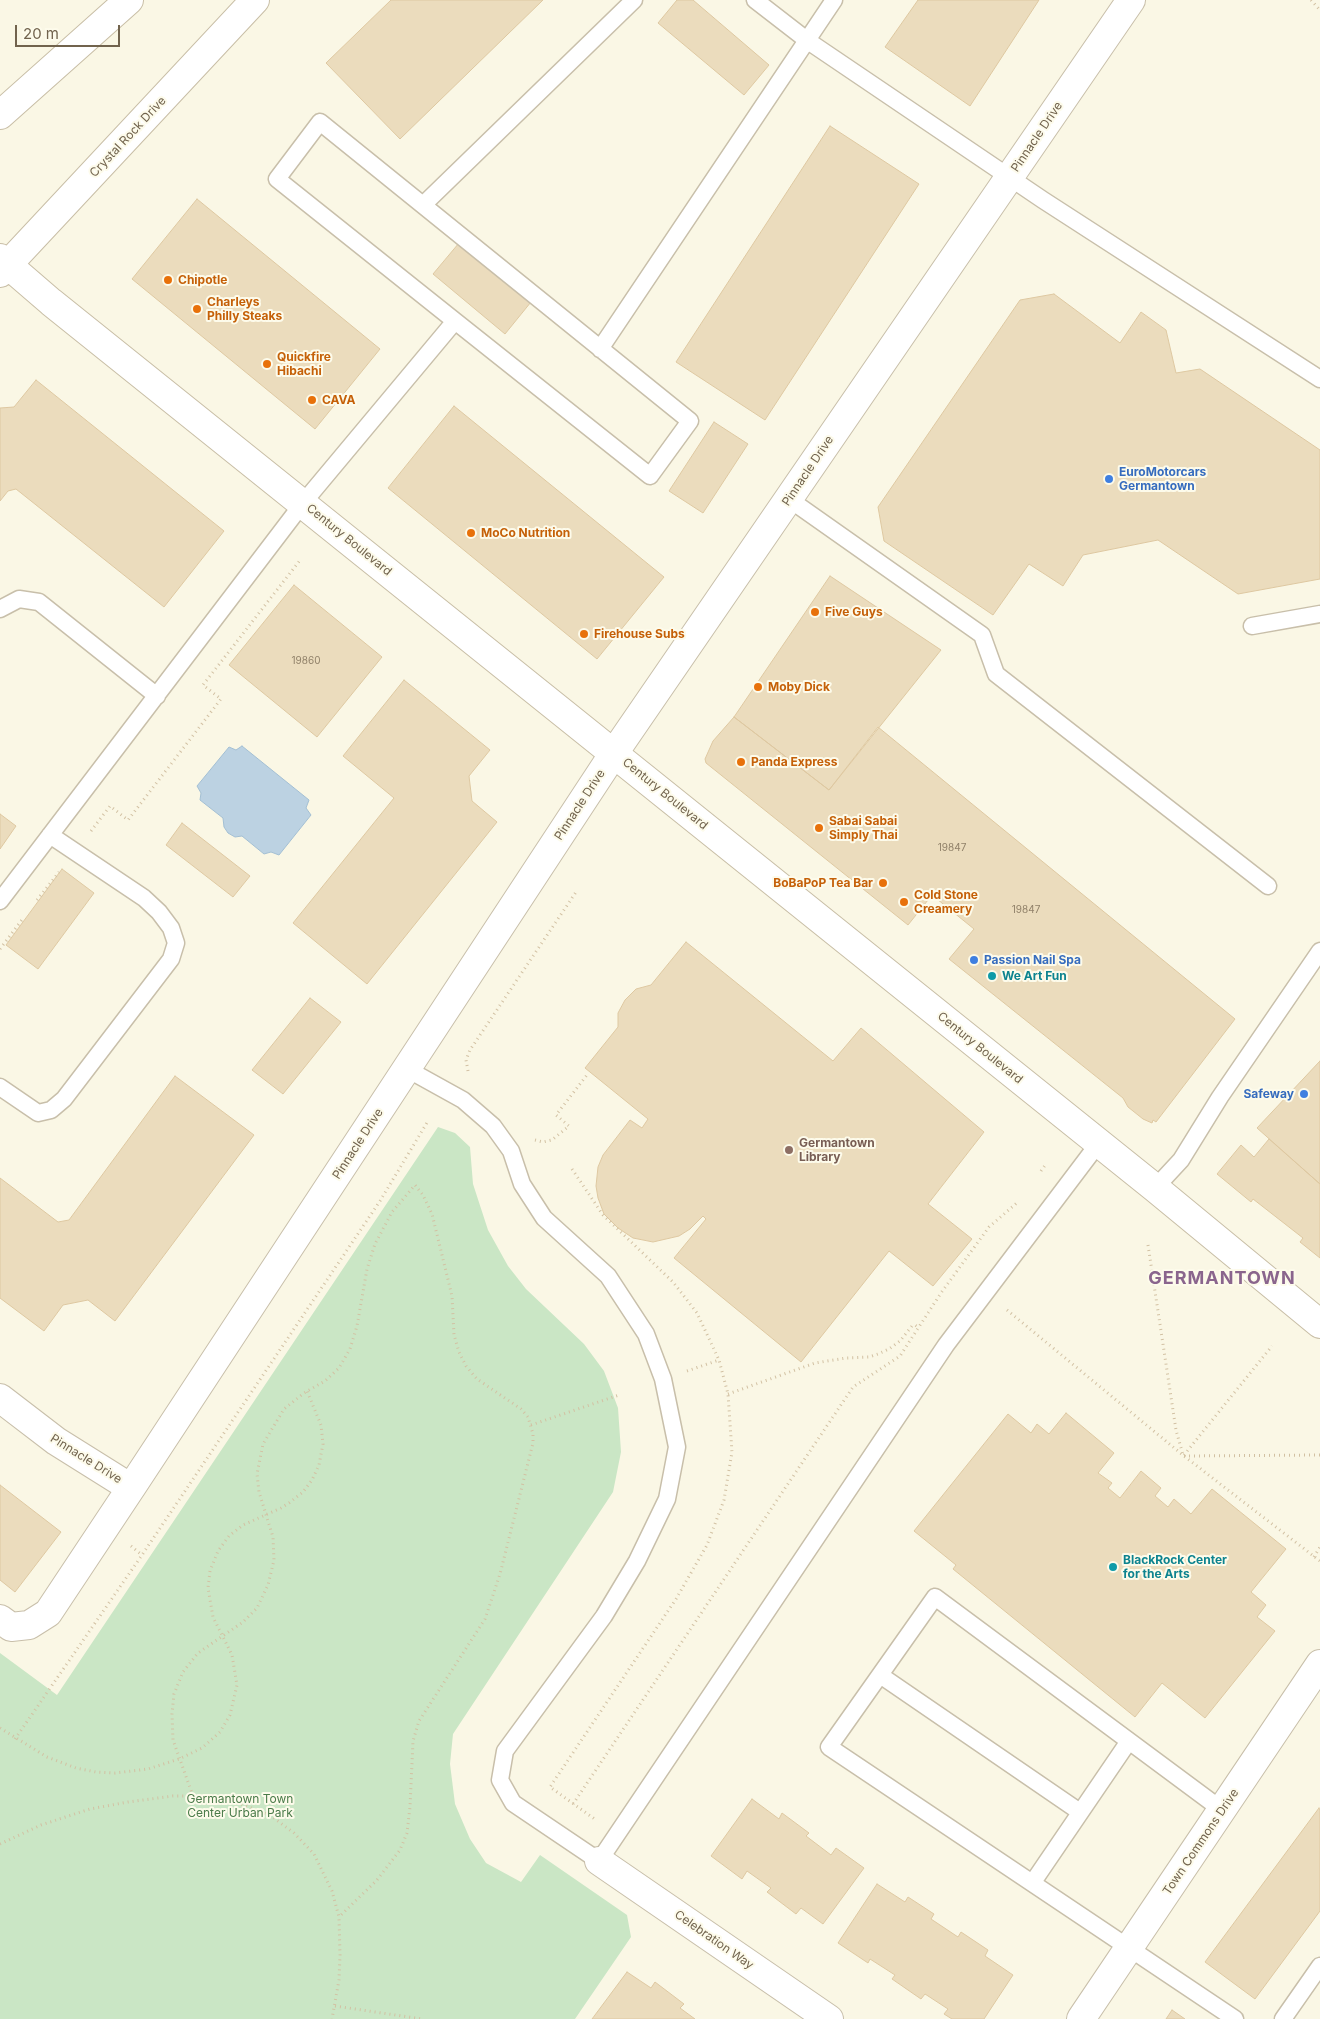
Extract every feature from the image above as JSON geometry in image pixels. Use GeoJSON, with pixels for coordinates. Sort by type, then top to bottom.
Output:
{"type":"FeatureCollection","features":[{"type":"Feature","properties":{"kind":"street"},"geometry":{"type":"LineString","coordinates":[[0,115],[129,0]]}},
{"type":"Feature","properties":{"kind":"street","name":"Crystal Rock Drive"},"geometry":{"type":"LineString","coordinates":[[2,262],[256,0]]}},
{"type":"Feature","properties":{"kind":"street","name":"Pinnacle Drive"},"geometry":{"type":"LineString","coordinates":[[0,1398],[56,1441],[131,1488],[614,753],[1131,0]]}},
{"type":"Feature","properties":{"kind":"street","name":"Century Boulevard"},"geometry":{"type":"LineString","coordinates":[[2,262],[1155,1188],[1320,1324]]}},
{"type":"Feature","properties":{"kind":"street"},"geometry":{"type":"LineString","coordinates":[[0,1619],[11,1627],[29,1625],[48,1613],[131,1488]]}},
{"type":"Feature","properties":{"kind":"street","name":"Town Commons Drive"},"geometry":{"type":"LineString","coordinates":[[1080,2019],[1320,1664]]}},
{"type":"Feature","properties":{"kind":"street","name":"Celebration Way"},"geometry":{"type":"LineString","coordinates":[[599,1860],[829,2019]]}},
{"type":"Feature","properties":{"kind":"lane"},"geometry":{"type":"LineString","coordinates":[[423,205],[634,0]]}},
{"type":"Feature","properties":{"kind":"lane"},"geometry":{"type":"LineString","coordinates":[[755,0],[808,41],[1009,177],[1320,379]]}},
{"type":"Feature","properties":{"kind":"lane"},"geometry":{"type":"LineString","coordinates":[[600,349],[834,0]]}},
{"type":"Feature","properties":{"kind":"lane"},"geometry":{"type":"LineString","coordinates":[[320,122],[423,205],[690,422],[650,476],[277,180],[320,122]]}},
{"type":"Feature","properties":{"kind":"lane"},"geometry":{"type":"LineString","coordinates":[[0,901],[303,504],[455,321]]}},
{"type":"Feature","properties":{"kind":"lane"},"geometry":{"type":"LineString","coordinates":[[789,499],[982,635],[996,674],[1268,886]]}},
{"type":"Feature","properties":{"kind":"lane"},"geometry":{"type":"LineString","coordinates":[[0,609],[19,599],[39,602],[157,696]]}},
{"type":"Feature","properties":{"kind":"lane"},"geometry":{"type":"LineString","coordinates":[[1252,626],[1320,614]]}},
{"type":"Feature","properties":{"kind":"lane"},"geometry":{"type":"LineString","coordinates":[[0,1087],[38,1113],[51,1110],[64,1099],[171,959],[176,943],[171,928],[159,912],[144,898],[50,835]]}},
{"type":"Feature","properties":{"kind":"lane"},"geometry":{"type":"LineString","coordinates":[[1155,1188],[1181,1160],[1220,1097],[1320,951]]}},
{"type":"Feature","properties":{"kind":"lane"},"geometry":{"type":"LineString","coordinates":[[407,1069],[463,1100],[493,1126],[510,1151],[522,1184],[544,1218],[608,1276],[646,1334],[663,1379],[677,1447],[667,1499],[637,1561],[604,1616],[505,1751],[500,1780],[513,1804],[599,1860],[946,1345],[1098,1144]]}},
{"type":"Feature","properties":{"kind":"lane"},"geometry":{"type":"LineString","coordinates":[[1222,1810],[935,1597],[829,1747],[1235,2019]]}},
{"type":"Feature","properties":{"kind":"lane"},"geometry":{"type":"LineString","coordinates":[[880,1675],[1080,1812]]}},
{"type":"Feature","properties":{"kind":"lane"},"geometry":{"type":"LineString","coordinates":[[1033,1882],[1129,1741]]}},
{"type":"Feature","properties":{"kind":"lane"},"geometry":{"type":"LineString","coordinates":[[1283,2019],[1320,1966]]}},
{"type":"Feature","properties":{"kind":"path"},"geometry":{"type":"LineString","coordinates":[[1311,0],[1320,10]]}},
{"type":"Feature","properties":{"kind":"path"},"geometry":{"type":"LineString","coordinates":[[91,832],[110,806],[128,820],[221,699],[203,685],[300,558]]}},
{"type":"Feature","properties":{"kind":"path"},"geometry":{"type":"LineString","coordinates":[[472,1078],[466,1060],[470,1050],[576,892]]}},
{"type":"Feature","properties":{"kind":"path"},"geometry":{"type":"LineString","coordinates":[[532,1136],[536,1140],[543,1142],[552,1140],[569,1126],[556,1114],[587,1075]]}},
{"type":"Feature","properties":{"kind":"path"},"geometry":{"type":"LineString","coordinates":[[15,1739],[380,1201],[428,1121]]}},
{"type":"Feature","properties":{"kind":"path"},"geometry":{"type":"LineString","coordinates":[[1041,1172],[1046,1164]]}},
{"type":"Feature","properties":{"kind":"path"},"geometry":{"type":"LineString","coordinates":[[193,1796],[173,1740],[172,1714],[174,1694],[183,1672],[198,1654],[243,1622],[257,1608],[268,1585],[274,1560],[273,1537],[259,1492],[257,1474],[262,1444],[284,1409],[339,1368],[350,1349],[357,1326],[375,1244],[392,1212],[415,1185],[423,1195],[432,1214],[452,1296],[454,1335],[459,1352],[466,1366],[477,1379],[521,1409],[531,1426],[533,1443],[500,1574],[485,1619],[419,1721],[413,1741],[407,1833],[400,1850],[377,1880],[339,1917]]}},
{"type":"Feature","properties":{"kind":"path"},"geometry":{"type":"LineString","coordinates":[[573,1804],[853,1387],[900,1356],[941,1293],[989,1227],[1024,1196]]}},
{"type":"Feature","properties":{"kind":"path"},"geometry":{"type":"LineString","coordinates":[[1148,1245],[1176,1430],[1184,1456]]}},
{"type":"Feature","properties":{"kind":"path"},"geometry":{"type":"LineString","coordinates":[[1005,1308],[1184,1456],[1320,1561]]}},
{"type":"Feature","properties":{"kind":"path"},"geometry":{"type":"LineString","coordinates":[[728,1394],[815,1363],[878,1354],[900,1341],[912,1326],[916,1325],[918,1327]]}},
{"type":"Feature","properties":{"kind":"path"},"geometry":{"type":"LineString","coordinates":[[1184,1456],[1272,1346]]}},
{"type":"Feature","properties":{"kind":"path"},"geometry":{"type":"LineString","coordinates":[[686,1371],[719,1360]]}},
{"type":"Feature","properties":{"kind":"path"},"geometry":{"type":"LineString","coordinates":[[0,1728],[46,1757],[76,1768],[96,1772],[138,1771],[179,1759],[195,1752],[210,1742],[220,1732],[230,1715],[237,1685],[232,1655],[213,1617],[210,1605],[208,1588],[210,1571],[218,1552],[229,1536],[243,1525],[281,1508],[303,1492],[312,1480],[319,1465],[323,1444],[321,1425],[315,1406],[307,1391]]}},
{"type":"Feature","properties":{"kind":"path"},"geometry":{"type":"LineString","coordinates":[[531,1426],[619,1395]]}},
{"type":"Feature","properties":{"kind":"path"},"geometry":{"type":"LineString","coordinates":[[1184,1456],[1320,1455]]}},
{"type":"Feature","properties":{"kind":"path"},"geometry":{"type":"LineString","coordinates":[[126,1542],[142,1554]]}},
{"type":"Feature","properties":{"kind":"path"},"geometry":{"type":"LineString","coordinates":[[1314,1557],[1320,1547]]}},
{"type":"Feature","properties":{"kind":"path"},"geometry":{"type":"LineString","coordinates":[[0,1844],[41,1825],[90,1809],[128,1802],[193,1796],[224,1799],[271,1816],[294,1832],[314,1854],[332,1891],[339,1917],[339,1980],[332,2019]]}},
{"type":"Feature","properties":{"kind":"path"},"geometry":{"type":"LineString","coordinates":[[335,2006],[422,2019]]}},
{"type":"Feature","properties":{"kind":"green space","name":"Germantown Town Center Urban Park"},"geometry":{"type":"Polygon","coordinates":[[[438,1127],[455,1133],[470,1147],[473,1184],[488,1230],[508,1266],[526,1289],[584,1344],[604,1371],[618,1408],[621,1452],[613,1492],[453,1734],[450,1764],[455,1804],[470,1839],[486,1863],[521,1882],[540,1855],[627,1915],[631,1937],[575,2019],[0,2019],[0,1653],[57,1695],[438,1127]]]}},
{"type":"Feature","properties":{"kind":"water"},"geometry":{"type":"Polygon","coordinates":[[[242,746],[309,800],[306,808],[311,815],[279,855],[271,852],[264,854],[242,836],[235,837],[228,833],[224,827],[223,818],[200,800],[201,793],[197,786],[229,747],[236,750],[242,746]]]}},
{"type":"Feature","properties":{"kind":"building"},"geometry":{"type":"Polygon","coordinates":[[[391,0],[543,0],[400,139],[326,63],[391,0]]]}},
{"type":"Feature","properties":{"kind":"building"},"geometry":{"type":"Polygon","coordinates":[[[677,0],[693,0],[769,65],[744,95],[658,23],[677,0]]]}},
{"type":"Feature","properties":{"kind":"building"},"geometry":{"type":"Polygon","coordinates":[[[918,0],[1039,0],[970,106],[885,47],[918,0]]]}},
{"type":"Feature","properties":{"kind":"building"},"geometry":{"type":"Polygon","coordinates":[[[830,126],[919,184],[765,420],[676,362],[830,126]]]}},
{"type":"Feature","properties":{"kind":"building"},"geometry":{"type":"Polygon","coordinates":[[[197,199],[380,349],[315,429],[132,279],[197,199]]]}},
{"type":"Feature","properties":{"kind":"building"},"geometry":{"type":"Polygon","coordinates":[[[459,243],[531,302],[505,334],[433,274],[459,243]]]}},
{"type":"Feature","properties":{"kind":"building","name":"EuroMotorcars Germantown"},"geometry":{"type":"Polygon","coordinates":[[[1054,294],[1120,343],[1141,312],[1166,330],[1176,373],[1200,369],[1320,450],[1320,579],[1238,594],[1158,540],[1083,555],[1063,586],[1029,564],[993,615],[884,541],[878,507],[1020,300],[1054,294]]]}},
{"type":"Feature","properties":{"kind":"building"},"geometry":{"type":"Polygon","coordinates":[[[36,380],[224,531],[164,607],[16,489],[8,491],[0,501],[0,408],[14,407],[36,380]]]}},
{"type":"Feature","properties":{"kind":"building"},"geometry":{"type":"Polygon","coordinates":[[[454,406],[664,577],[597,659],[388,488],[454,406]]]}},
{"type":"Feature","properties":{"kind":"building"},"geometry":{"type":"Polygon","coordinates":[[[714,422],[748,444],[703,513],[669,491],[714,422]]]}},
{"type":"Feature","properties":{"kind":"building"},"geometry":{"type":"Polygon","coordinates":[[[830,576],[941,650],[829,790],[734,717],[830,576]]]}},
{"type":"Feature","properties":{"kind":"building"},"geometry":{"type":"Polygon","coordinates":[[[294,585],[382,657],[317,737],[229,665],[294,585]]]}},
{"type":"Feature","properties":{"kind":"building"},"geometry":{"type":"Polygon","coordinates":[[[404,680],[490,750],[469,776],[472,801],[497,822],[367,984],[293,923],[394,798],[343,756],[404,680]]]}},
{"type":"Feature","properties":{"kind":"building"},"geometry":{"type":"Polygon","coordinates":[[[734,717],[829,790],[878,727],[1235,1019],[1156,1122],[1153,1120],[1152,1123],[1143,1119],[1128,1107],[1123,1098],[949,959],[974,929],[932,895],[908,925],[706,763],[705,759],[713,741],[734,717]]]}},
{"type":"Feature","properties":{"kind":"building"},"geometry":{"type":"Polygon","coordinates":[[[0,814],[16,826],[0,849],[0,814]]]}},
{"type":"Feature","properties":{"kind":"building"},"geometry":{"type":"Polygon","coordinates":[[[182,823],[250,876],[233,897],[166,845],[182,823]]]}},
{"type":"Feature","properties":{"kind":"building"},"geometry":{"type":"Polygon","coordinates":[[[62,869],[94,893],[38,969],[6,945],[62,869]]]}},
{"type":"Feature","properties":{"kind":"building","name":"Germantown Library"},"geometry":{"type":"Polygon","coordinates":[[[686,942],[833,1061],[861,1028],[984,1132],[928,1204],[972,1239],[933,1286],[889,1251],[801,1362],[674,1258],[706,1219],[703,1216],[690,1229],[679,1236],[653,1242],[633,1238],[618,1228],[604,1214],[598,1198],[596,1186],[598,1167],[603,1155],[630,1120],[642,1128],[648,1119],[585,1068],[618,1027],[618,1013],[625,1000],[636,989],[651,985],[686,942]]]}},
{"type":"Feature","properties":{"kind":"building"},"geometry":{"type":"Polygon","coordinates":[[[310,998],[341,1022],[283,1094],[252,1070],[310,998]]]}},
{"type":"Feature","properties":{"kind":"building","name":"Safeway"},"geometry":{"type":"Polygon","coordinates":[[[1320,1061],[1320,1184],[1257,1128],[1320,1061]]]}},
{"type":"Feature","properties":{"kind":"building"},"geometry":{"type":"Polygon","coordinates":[[[175,1076],[254,1135],[115,1321],[88,1300],[63,1305],[44,1331],[0,1298],[0,1178],[58,1222],[69,1220],[175,1076]]]}},
{"type":"Feature","properties":{"kind":"building"},"geometry":{"type":"Polygon","coordinates":[[[1269,1139],[1320,1184],[1320,1258],[1300,1242],[1303,1238],[1253,1199],[1251,1202],[1217,1174],[1241,1145],[1254,1157],[1269,1139]]]}},
{"type":"Feature","properties":{"kind":"building","name":"BlackRock Center for the Arts"},"geometry":{"type":"Polygon","coordinates":[[[1066,1413],[1114,1453],[1098,1473],[1112,1483],[1108,1488],[1120,1498],[1141,1471],[1161,1488],[1155,1496],[1168,1507],[1174,1499],[1191,1514],[1212,1489],[1286,1549],[1251,1592],[1266,1605],[1257,1617],[1275,1631],[1205,1718],[1162,1683],[1135,1717],[953,1569],[956,1565],[914,1531],[1008,1414],[1031,1433],[1037,1424],[1049,1434],[1066,1413]]]}},
{"type":"Feature","properties":{"kind":"building"},"geometry":{"type":"Polygon","coordinates":[[[0,1485],[61,1532],[15,1592],[0,1580],[0,1485]]]}},
{"type":"Feature","properties":{"kind":"building"},"geometry":{"type":"Polygon","coordinates":[[[752,1799],[779,1819],[782,1813],[809,1833],[806,1836],[831,1855],[836,1848],[864,1868],[823,1924],[801,1908],[796,1914],[767,1892],[771,1888],[747,1871],[742,1879],[711,1856],[752,1799]]]}},
{"type":"Feature","properties":{"kind":"building"},"geometry":{"type":"Polygon","coordinates":[[[1319,1808],[1320,1911],[1255,1999],[1205,1962],[1319,1808]]]}},
{"type":"Feature","properties":{"kind":"building"},"geometry":{"type":"Polygon","coordinates":[[[877,1884],[905,1902],[908,1897],[934,1914],[931,1919],[958,1937],[961,1932],[988,1950],[985,1956],[1013,1975],[984,2019],[952,2019],[944,2014],[948,2009],[925,1994],[921,1999],[892,1979],[895,1975],[870,1959],[868,1963],[838,1943],[877,1884]]]}},
{"type":"Feature","properties":{"kind":"building"},"geometry":{"type":"Polygon","coordinates":[[[627,1972],[651,1988],[655,1982],[684,2004],[680,2008],[695,2019],[592,2019],[627,1972]]]}},
{"type":"Feature","properties":{"kind":"building"},"geometry":{"type":"Polygon","coordinates":[[[1172,2010],[1185,2019],[1166,2019],[1172,2010]]]}},
{"type":"Feature","properties":{"kind":"place","name":"Chipotle"},"geometry":{"type":"Point","coordinates":[168,280]}},
{"type":"Feature","properties":{"kind":"place","name":"Charleys Philly Steaks"},"geometry":{"type":"Point","coordinates":[197,309]}},
{"type":"Feature","properties":{"kind":"place","name":"Quickfire Hibachi"},"geometry":{"type":"Point","coordinates":[267,364]}},
{"type":"Feature","properties":{"kind":"place","name":"CAVA"},"geometry":{"type":"Point","coordinates":[312,400]}},
{"type":"Feature","properties":{"kind":"place","name":"EuroMotorcars Germantown"},"geometry":{"type":"Point","coordinates":[1109,479]}},
{"type":"Feature","properties":{"kind":"place","name":"MoCo Nutrition"},"geometry":{"type":"Point","coordinates":[471,533]}},
{"type":"Feature","properties":{"kind":"place","name":"Five Guys"},"geometry":{"type":"Point","coordinates":[815,612]}},
{"type":"Feature","properties":{"kind":"place","name":"Firehouse Subs"},"geometry":{"type":"Point","coordinates":[584,634]}},
{"type":"Feature","properties":{"kind":"place","name":"Moby Dick"},"geometry":{"type":"Point","coordinates":[758,687]}},
{"type":"Feature","properties":{"kind":"place","name":"Panda Express"},"geometry":{"type":"Point","coordinates":[741,762]}},
{"type":"Feature","properties":{"kind":"place","name":"Sabai Sabai Simply Thai"},"geometry":{"type":"Point","coordinates":[819,828]}},
{"type":"Feature","properties":{"kind":"place","name":"BoBaPoP Tea Bar"},"geometry":{"type":"Point","coordinates":[883,883]}},
{"type":"Feature","properties":{"kind":"place","name":"Cold Stone Creamery"},"geometry":{"type":"Point","coordinates":[904,902]}},
{"type":"Feature","properties":{"kind":"place","name":"Passion Nail Spa"},"geometry":{"type":"Point","coordinates":[974,960]}},
{"type":"Feature","properties":{"kind":"place","name":"We Art Fun"},"geometry":{"type":"Point","coordinates":[992,976]}},
{"type":"Feature","properties":{"kind":"place","name":"Safeway"},"geometry":{"type":"Point","coordinates":[1304,1094]}},
{"type":"Feature","properties":{"kind":"place","name":"Germantown Library"},"geometry":{"type":"Point","coordinates":[789,1150]}},
{"type":"Feature","properties":{"kind":"place","name":"BlackRock Center for the Arts"},"geometry":{"type":"Point","coordinates":[1113,1567]}},
{"type":"Feature","properties":{"kind":"district","name":"GERMANTOWN"},"geometry":{"type":"Point","coordinates":[1222,1279]}}]}
